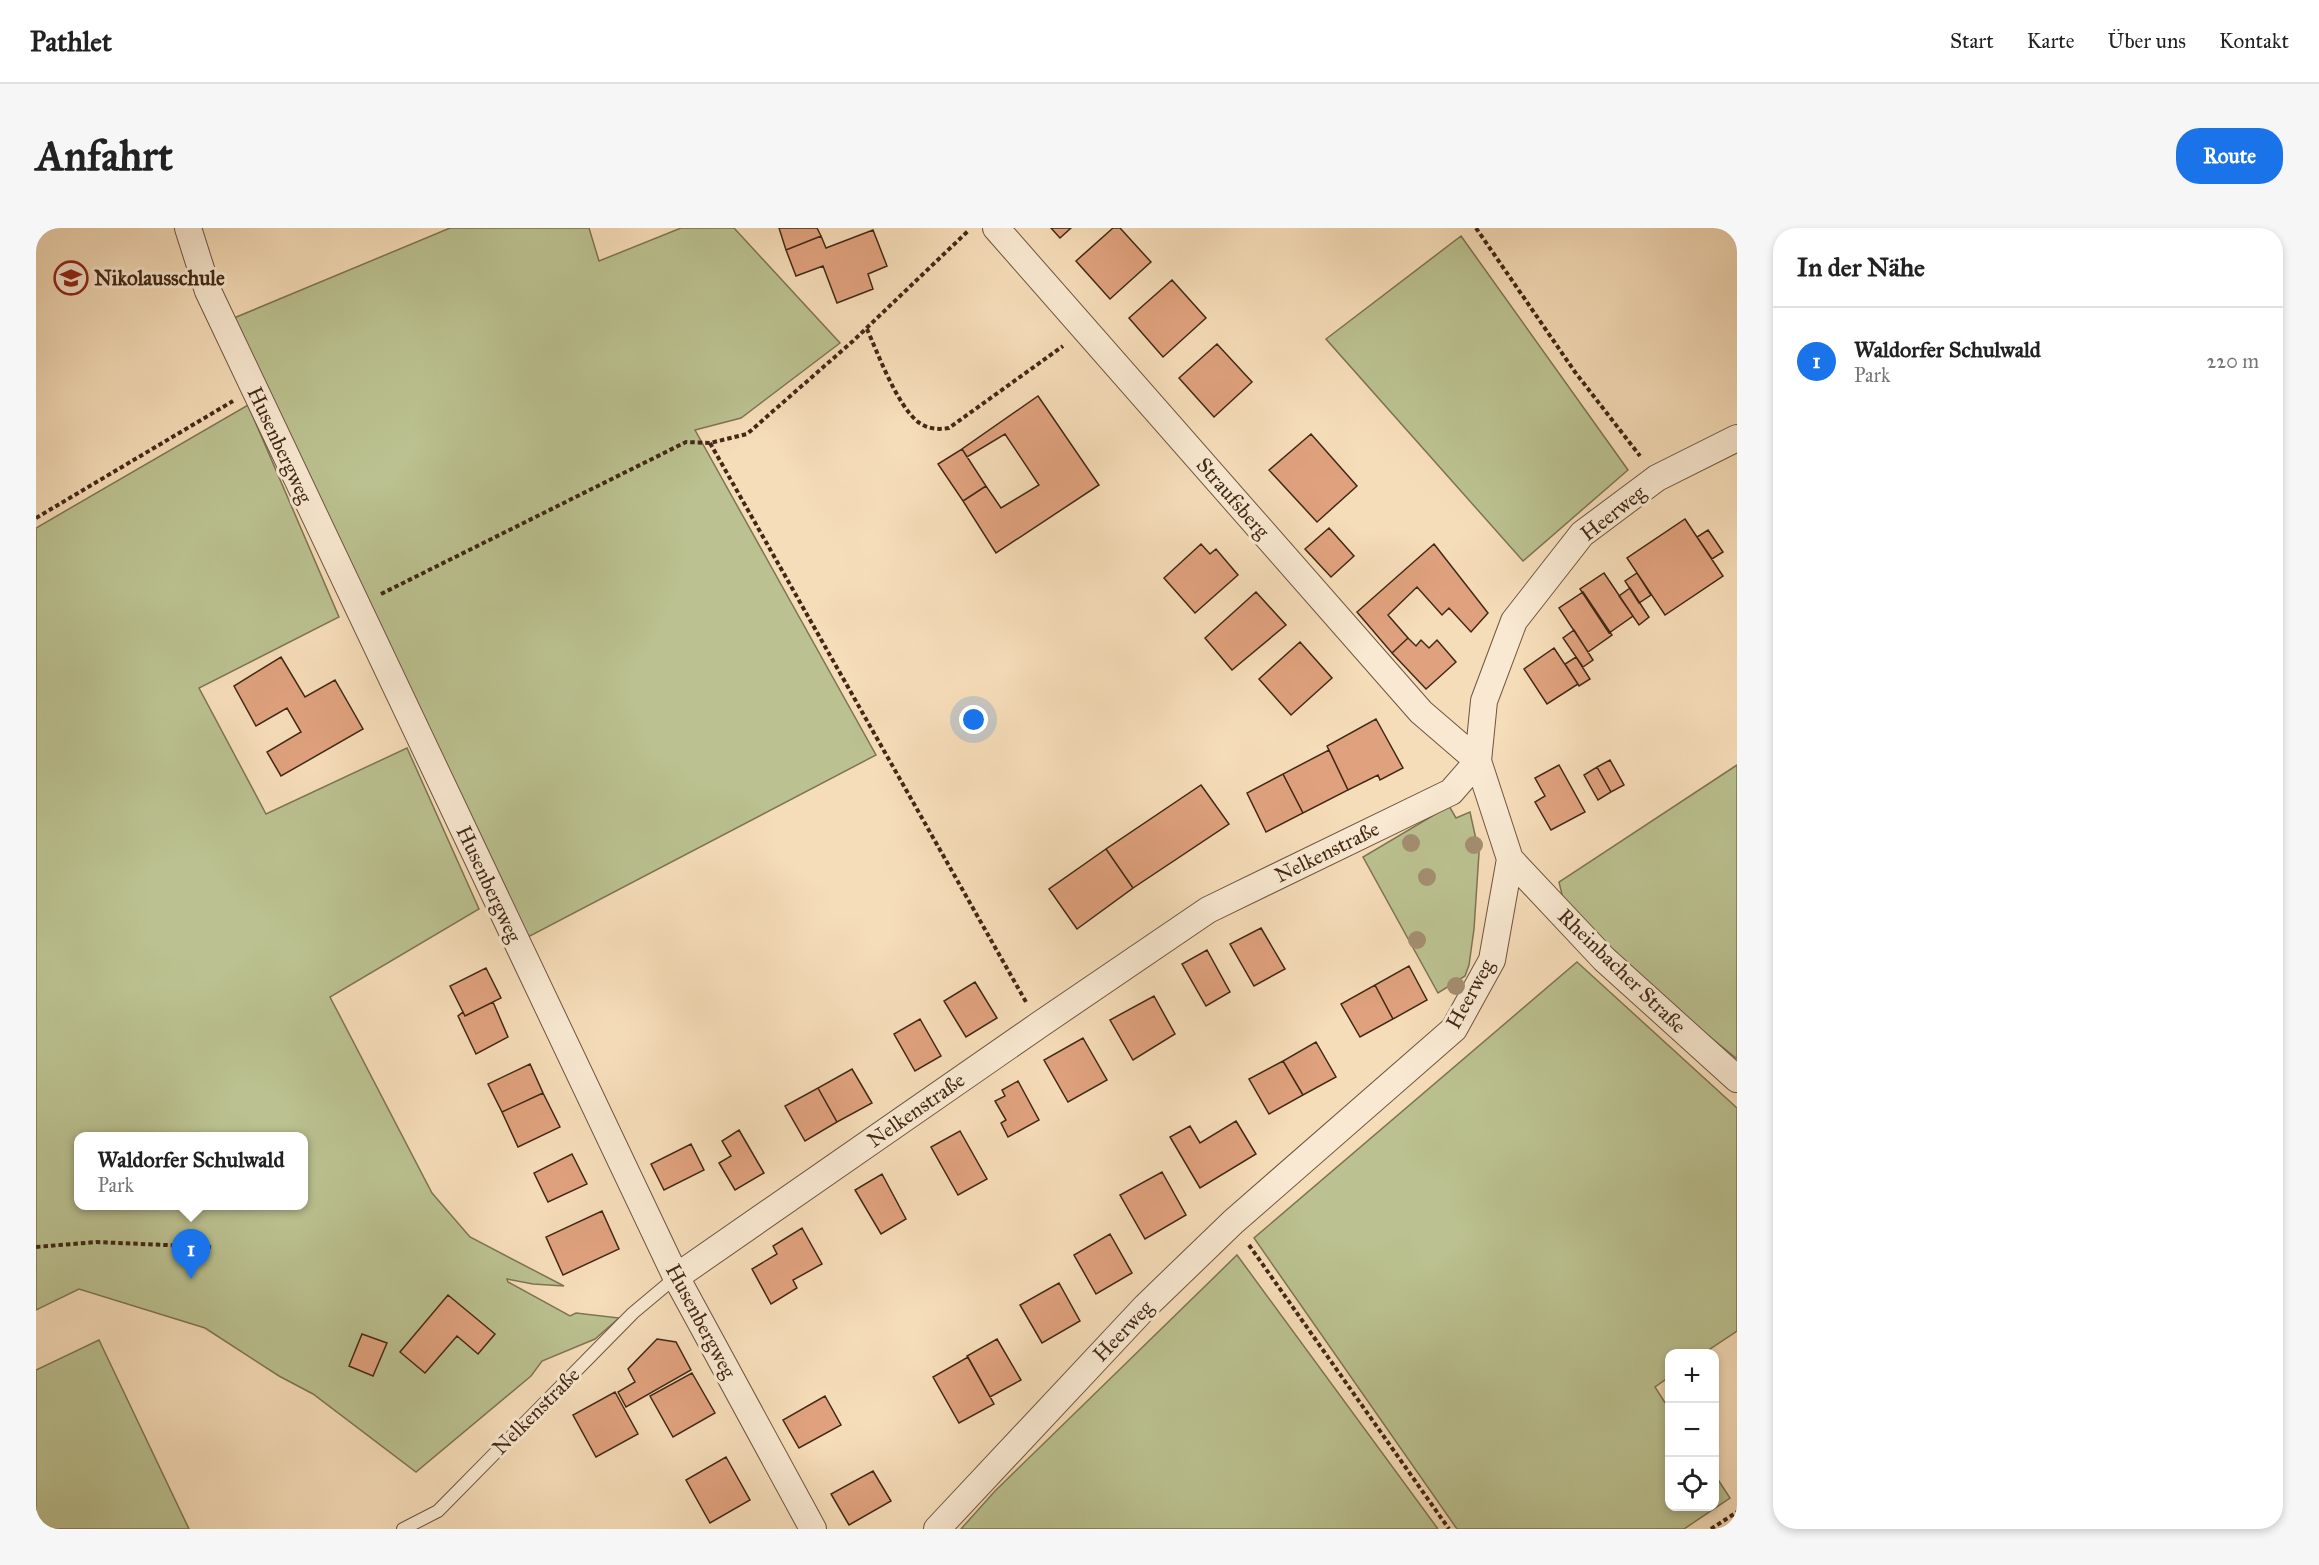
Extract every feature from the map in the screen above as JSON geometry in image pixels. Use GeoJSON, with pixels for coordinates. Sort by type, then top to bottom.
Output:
{"type":"FeatureCollection","features":[{"type":"Feature","properties":{"kind":"street","name":"Husenbergweg"},"geometry":{"type":"LineString","coordinates":[[188,228],[208,291],[676,1277],[813,1529]]}},
{"type":"Feature","properties":{"kind":"street","name":"Straufsberg"},"geometry":{"type":"LineString","coordinates":[[996,228],[1421,711],[1478,761]]}},
{"type":"Feature","properties":{"kind":"street","name":"Heerweg"},"geometry":{"type":"LineString","coordinates":[[937,1529],[1146,1306],[1233,1222],[1454,1029],[1492,960],[1510,859],[1478,761],[1484,701],[1514,621],[1582,534],[1657,478],[1737,438]]}},
{"type":"Feature","properties":{"kind":"street","name":"Nelkenstraße"},"geometry":{"type":"LineString","coordinates":[[676,1277],[1208,910],[1450,792],[1478,761]]}},
{"type":"Feature","properties":{"kind":"street","name":"Rheinbacher Straße"},"geometry":{"type":"LineString","coordinates":[[1510,859],[1604,960],[1737,1079]]}},
{"type":"Feature","properties":{"kind":"lane","name":"Nelkenstraße"},"geometry":{"type":"LineString","coordinates":[[403,1529],[438,1511],[633,1313],[676,1277]]}},
{"type":"Feature","properties":{"kind":"path"},"geometry":{"type":"LineString","coordinates":[[357,606],[686,442],[710,443],[747,434],[867,328],[971,228]]}},
{"type":"Feature","properties":{"kind":"path"},"geometry":{"type":"LineString","coordinates":[[1476,228],[1575,372],[1657,478]]}},
{"type":"Feature","properties":{"kind":"path"},"geometry":{"type":"LineString","coordinates":[[867,328],[901,402],[918,422],[936,430],[949,428],[1086,330]]}},
{"type":"Feature","properties":{"kind":"path"},"geometry":{"type":"LineString","coordinates":[[36,518],[254,389]]}},
{"type":"Feature","properties":{"kind":"path"},"geometry":{"type":"LineString","coordinates":[[710,443],[1039,1025]]}},
{"type":"Feature","properties":{"kind":"path"},"geometry":{"type":"LineString","coordinates":[[1233,1222],[1449,1529]]}},
{"type":"Feature","properties":{"kind":"path"},"geometry":{"type":"LineString","coordinates":[[36,1247],[96,1242],[211,1246]]}},
{"type":"Feature","properties":{"kind":"path"},"geometry":{"type":"LineString","coordinates":[[1711,1529],[1737,1512]]}},
{"type":"Feature","properties":{"kind":"green space"},"geometry":{"type":"Polygon","coordinates":[[[450,228],[589,228],[599,261],[681,228],[734,228],[840,343],[741,418],[695,430],[876,755],[528,937],[234,318],[450,228]]]}},
{"type":"Feature","properties":{"kind":"green space"},"geometry":{"type":"Polygon","coordinates":[[[1461,236],[1628,470],[1523,561],[1326,339],[1461,236]]]}},
{"type":"Feature","properties":{"kind":"green space"},"geometry":{"type":"Polygon","coordinates":[[[248,405],[339,617],[199,688],[266,814],[407,748],[479,909],[330,997],[432,1193],[470,1237],[564,1286],[507,1279],[508,1282],[570,1316],[576,1313],[619,1318],[595,1339],[542,1361],[531,1376],[416,1472],[313,1394],[279,1376],[205,1328],[79,1289],[36,1310],[36,528],[248,405]]]}},
{"type":"Feature","properties":{"kind":"green space"},"geometry":{"type":"Polygon","coordinates":[[[1737,765],[1737,1059],[1628,970],[1564,903],[1559,882],[1737,765]]]}},
{"type":"Feature","properties":{"kind":"green space"},"geometry":{"type":"Polygon","coordinates":[[[1449,806],[1456,818],[1470,812],[1479,853],[1469,965],[1465,976],[1438,993],[1363,857],[1449,806]]]}},
{"type":"Feature","properties":{"kind":"green space"},"geometry":{"type":"Polygon","coordinates":[[[1577,962],[1737,1108],[1737,1331],[1710,1349],[1665,1349],[1665,1380],[1655,1387],[1665,1403],[1665,1511],[1711,1511],[1684,1529],[1457,1529],[1254,1238],[1577,962]]]}},
{"type":"Feature","properties":{"kind":"green space"},"geometry":{"type":"Polygon","coordinates":[[[1237,1255],[1438,1529],[961,1529],[995,1491],[1237,1255]]]}},
{"type":"Feature","properties":{"kind":"green space"},"geometry":{"type":"Polygon","coordinates":[[[99,1340],[189,1529],[36,1529],[36,1370],[99,1340]]]}},
{"type":"Feature","properties":{"kind":"green space"},"geometry":{"type":"Polygon","coordinates":[[[1719,1481],[1730,1498],[1719,1505],[1719,1481]]]}},
{"type":"Feature","properties":{"kind":"building"},"geometry":{"type":"Polygon","coordinates":[[[779,228],[817,228],[821,236],[786,250],[779,228]]]}},
{"type":"Feature","properties":{"kind":"building"},"geometry":{"type":"Polygon","coordinates":[[[1051,228],[1071,228],[1060,238],[1051,228]]]}},
{"type":"Feature","properties":{"kind":"building"},"geometry":{"type":"Polygon","coordinates":[[[1113,228],[1120,228],[1151,262],[1110,299],[1076,261],[1113,228]]]}},
{"type":"Feature","properties":{"kind":"building"},"geometry":{"type":"Polygon","coordinates":[[[873,230],[887,266],[868,274],[873,289],[837,303],[823,266],[796,276],[786,250],[821,236],[826,248],[873,230]]]}},
{"type":"Feature","properties":{"kind":"building"},"geometry":{"type":"Polygon","coordinates":[[[1172,280],[1206,318],[1163,357],[1129,318],[1172,280]]]}},
{"type":"Feature","properties":{"kind":"building"},"geometry":{"type":"Polygon","coordinates":[[[1217,344],[1252,382],[1214,417],[1179,378],[1217,344]]]}},
{"type":"Feature","properties":{"kind":"building"},"geometry":{"type":"Polygon","coordinates":[[[1038,396],[1099,485],[996,553],[963,501],[986,486],[1001,508],[1039,485],[1005,434],[967,457],[962,449],[1038,396]]]}},
{"type":"Feature","properties":{"kind":"building"},"geometry":{"type":"Polygon","coordinates":[[[1311,434],[1357,486],[1317,522],[1269,470],[1311,434]]]}},
{"type":"Feature","properties":{"kind":"building"},"geometry":{"type":"Polygon","coordinates":[[[962,449],[986,486],[963,501],[938,464],[962,449]]]}},
{"type":"Feature","properties":{"kind":"building"},"geometry":{"type":"Polygon","coordinates":[[[1685,519],[1723,576],[1665,615],[1627,558],[1685,519]]]}},
{"type":"Feature","properties":{"kind":"building"},"geometry":{"type":"Polygon","coordinates":[[[1329,528],[1354,556],[1331,577],[1305,549],[1329,528]]]}},
{"type":"Feature","properties":{"kind":"building"},"geometry":{"type":"Polygon","coordinates":[[[1708,530],[1723,552],[1712,559],[1697,537],[1708,530]]]}},
{"type":"Feature","properties":{"kind":"building"},"geometry":{"type":"Polygon","coordinates":[[[1201,544],[1210,554],[1216,549],[1238,575],[1195,613],[1164,578],[1201,544]]]}},
{"type":"Feature","properties":{"kind":"building"},"geometry":{"type":"Polygon","coordinates":[[[1434,544],[1488,613],[1471,632],[1449,608],[1442,615],[1417,587],[1388,615],[1408,638],[1392,653],[1357,612],[1434,544]]]}},
{"type":"Feature","properties":{"kind":"building"},"geometry":{"type":"Polygon","coordinates":[[[1604,573],[1633,616],[1609,633],[1580,589],[1604,573]]]}},
{"type":"Feature","properties":{"kind":"building"},"geometry":{"type":"Polygon","coordinates":[[[1637,573],[1651,595],[1639,603],[1625,581],[1637,573]]]}},
{"type":"Feature","properties":{"kind":"building"},"geometry":{"type":"Polygon","coordinates":[[[1630,588],[1649,617],[1639,625],[1619,596],[1630,588]]]}},
{"type":"Feature","properties":{"kind":"building"},"geometry":{"type":"Polygon","coordinates":[[[1256,592],[1286,625],[1232,670],[1205,638],[1256,592]]]}},
{"type":"Feature","properties":{"kind":"building"},"geometry":{"type":"Polygon","coordinates":[[[1583,592],[1612,635],[1588,652],[1559,608],[1583,592]]]}},
{"type":"Feature","properties":{"kind":"building"},"geometry":{"type":"Polygon","coordinates":[[[1574,630],[1593,660],[1583,667],[1563,638],[1574,630]]]}},
{"type":"Feature","properties":{"kind":"building"},"geometry":{"type":"Polygon","coordinates":[[[1408,638],[1416,646],[1421,640],[1429,648],[1437,640],[1456,662],[1426,689],[1392,653],[1408,638]]]}},
{"type":"Feature","properties":{"kind":"building"},"geometry":{"type":"Polygon","coordinates":[[[1300,642],[1332,678],[1291,715],[1259,679],[1300,642]]]}},
{"type":"Feature","properties":{"kind":"building"},"geometry":{"type":"Polygon","coordinates":[[[1554,648],[1578,684],[1547,704],[1524,669],[1554,648]]]}},
{"type":"Feature","properties":{"kind":"building"},"geometry":{"type":"Polygon","coordinates":[[[281,657],[305,697],[335,680],[363,729],[281,776],[267,752],[301,732],[287,708],[256,726],[234,686],[281,657]]]}},
{"type":"Feature","properties":{"kind":"building"},"geometry":{"type":"Polygon","coordinates":[[[1576,657],[1590,679],[1579,686],[1565,664],[1576,657]]]}},
{"type":"Feature","properties":{"kind":"building"},"geometry":{"type":"Polygon","coordinates":[[[1376,719],[1403,768],[1380,780],[1378,775],[1348,790],[1327,746],[1376,719]]]}},
{"type":"Feature","properties":{"kind":"building"},"geometry":{"type":"Polygon","coordinates":[[[1329,750],[1348,790],[1303,813],[1283,774],[1329,750]]]}},
{"type":"Feature","properties":{"kind":"building"},"geometry":{"type":"Polygon","coordinates":[[[1610,760],[1624,785],[1611,792],[1597,767],[1610,760]]]}},
{"type":"Feature","properties":{"kind":"building"},"geometry":{"type":"Polygon","coordinates":[[[1559,765],[1585,812],[1551,830],[1535,802],[1545,796],[1535,778],[1559,765]]]}},
{"type":"Feature","properties":{"kind":"building"},"geometry":{"type":"Polygon","coordinates":[[[1597,767],[1611,792],[1598,800],[1584,775],[1597,767]]]}},
{"type":"Feature","properties":{"kind":"building"},"geometry":{"type":"Polygon","coordinates":[[[1283,774],[1303,813],[1266,832],[1247,793],[1283,774]]]}},
{"type":"Feature","properties":{"kind":"building"},"geometry":{"type":"Polygon","coordinates":[[[1201,785],[1229,824],[1133,888],[1106,849],[1201,785]]]}},
{"type":"Feature","properties":{"kind":"building"},"geometry":{"type":"Polygon","coordinates":[[[1106,849],[1133,888],[1077,929],[1049,889],[1106,849]]]}},
{"type":"Feature","properties":{"kind":"building"},"geometry":{"type":"Polygon","coordinates":[[[1261,928],[1285,969],[1254,986],[1230,944],[1261,928]]]}},
{"type":"Feature","properties":{"kind":"building"},"geometry":{"type":"Polygon","coordinates":[[[1207,950],[1230,992],[1206,1006],[1182,964],[1207,950]]]}},
{"type":"Feature","properties":{"kind":"building"},"geometry":{"type":"Polygon","coordinates":[[[1409,966],[1427,1000],[1393,1019],[1375,985],[1409,966]]]}},
{"type":"Feature","properties":{"kind":"building"},"geometry":{"type":"Polygon","coordinates":[[[486,968],[501,998],[465,1016],[450,986],[486,968]]]}},
{"type":"Feature","properties":{"kind":"building"},"geometry":{"type":"Polygon","coordinates":[[[975,982],[997,1018],[966,1037],[944,1001],[975,982]]]}},
{"type":"Feature","properties":{"kind":"building"},"geometry":{"type":"Polygon","coordinates":[[[1375,985],[1393,1019],[1360,1037],[1341,1004],[1375,985]]]}},
{"type":"Feature","properties":{"kind":"building"},"geometry":{"type":"Polygon","coordinates":[[[1154,996],[1175,1034],[1133,1060],[1110,1020],[1154,996]]]}},
{"type":"Feature","properties":{"kind":"building"},"geometry":{"type":"Polygon","coordinates":[[[493,1002],[508,1037],[476,1054],[458,1016],[463,1012],[465,1016],[493,1002]]]}},
{"type":"Feature","properties":{"kind":"building"},"geometry":{"type":"Polygon","coordinates":[[[920,1019],[941,1056],[915,1071],[894,1034],[920,1019]]]}},
{"type":"Feature","properties":{"kind":"building"},"geometry":{"type":"Polygon","coordinates":[[[1083,1038],[1107,1080],[1068,1102],[1044,1060],[1083,1038]]]}},
{"type":"Feature","properties":{"kind":"building"},"geometry":{"type":"Polygon","coordinates":[[[1316,1042],[1336,1077],[1303,1095],[1283,1061],[1316,1042]]]}},
{"type":"Feature","properties":{"kind":"building"},"geometry":{"type":"Polygon","coordinates":[[[1283,1061],[1303,1095],[1269,1114],[1249,1079],[1283,1061]]]}},
{"type":"Feature","properties":{"kind":"building"},"geometry":{"type":"Polygon","coordinates":[[[530,1064],[543,1093],[502,1112],[488,1084],[530,1064]]]}},
{"type":"Feature","properties":{"kind":"building"},"geometry":{"type":"Polygon","coordinates":[[[852,1069],[872,1103],[837,1122],[818,1088],[852,1069]]]}},
{"type":"Feature","properties":{"kind":"building"},"geometry":{"type":"Polygon","coordinates":[[[1018,1081],[1039,1120],[1008,1137],[1001,1123],[1006,1120],[995,1101],[1005,1096],[1002,1090],[1018,1081]]]}},
{"type":"Feature","properties":{"kind":"building"},"geometry":{"type":"Polygon","coordinates":[[[818,1088],[837,1122],[805,1141],[785,1106],[818,1088]]]}},
{"type":"Feature","properties":{"kind":"building"},"geometry":{"type":"Polygon","coordinates":[[[543,1093],[560,1127],[518,1147],[502,1112],[543,1093]]]}},
{"type":"Feature","properties":{"kind":"building"},"geometry":{"type":"Polygon","coordinates":[[[1236,1121],[1256,1154],[1200,1188],[1170,1137],[1190,1126],[1200,1143],[1236,1121]]]}},
{"type":"Feature","properties":{"kind":"building"},"geometry":{"type":"Polygon","coordinates":[[[739,1130],[764,1173],[735,1190],[719,1163],[731,1156],[722,1141],[739,1130]]]}},
{"type":"Feature","properties":{"kind":"building"},"geometry":{"type":"Polygon","coordinates":[[[960,1131],[987,1179],[958,1195],[931,1147],[960,1131]]]}},
{"type":"Feature","properties":{"kind":"building"},"geometry":{"type":"Polygon","coordinates":[[[691,1144],[704,1170],[664,1190],[651,1164],[691,1144]]]}},
{"type":"Feature","properties":{"kind":"building"},"geometry":{"type":"Polygon","coordinates":[[[572,1154],[587,1184],[548,1202],[534,1173],[572,1154]]]}},
{"type":"Feature","properties":{"kind":"building"},"geometry":{"type":"Polygon","coordinates":[[[1162,1172],[1186,1215],[1145,1239],[1120,1195],[1162,1172]]]}},
{"type":"Feature","properties":{"kind":"building"},"geometry":{"type":"Polygon","coordinates":[[[882,1174],[906,1219],[881,1234],[855,1190],[882,1174]]]}},
{"type":"Feature","properties":{"kind":"building"},"geometry":{"type":"Polygon","coordinates":[[[602,1211],[619,1249],[563,1275],[546,1237],[602,1211]]]}},
{"type":"Feature","properties":{"kind":"building"},"geometry":{"type":"Polygon","coordinates":[[[802,1228],[822,1264],[793,1280],[797,1288],[771,1304],[752,1269],[777,1254],[773,1246],[802,1228]]]}},
{"type":"Feature","properties":{"kind":"building"},"geometry":{"type":"Polygon","coordinates":[[[1110,1234],[1132,1273],[1096,1294],[1074,1255],[1110,1234]]]}},
{"type":"Feature","properties":{"kind":"building"},"geometry":{"type":"Polygon","coordinates":[[[1059,1283],[1080,1321],[1042,1343],[1020,1305],[1059,1283]]]}},
{"type":"Feature","properties":{"kind":"building"},"geometry":{"type":"Polygon","coordinates":[[[448,1295],[495,1334],[478,1354],[457,1336],[425,1373],[400,1352],[448,1295]]]}},
{"type":"Feature","properties":{"kind":"building"},"geometry":{"type":"Polygon","coordinates":[[[362,1334],[387,1343],[373,1376],[349,1366],[362,1334]]]}},
{"type":"Feature","properties":{"kind":"building"},"geometry":{"type":"Polygon","coordinates":[[[657,1339],[676,1342],[691,1370],[626,1407],[618,1392],[635,1382],[628,1369],[657,1339]]]}},
{"type":"Feature","properties":{"kind":"building"},"geometry":{"type":"Polygon","coordinates":[[[997,1339],[1021,1380],[990,1397],[967,1356],[997,1339]]]}},
{"type":"Feature","properties":{"kind":"building"},"geometry":{"type":"Polygon","coordinates":[[[968,1357],[994,1404],[959,1423],[933,1377],[968,1357]]]}},
{"type":"Feature","properties":{"kind":"building"},"geometry":{"type":"Polygon","coordinates":[[[692,1373],[715,1413],[673,1437],[650,1396],[692,1373]]]}},
{"type":"Feature","properties":{"kind":"building"},"geometry":{"type":"Polygon","coordinates":[[[615,1392],[638,1434],[596,1457],[573,1415],[615,1392]]]}},
{"type":"Feature","properties":{"kind":"building"},"geometry":{"type":"Polygon","coordinates":[[[825,1396],[841,1425],[799,1448],[783,1420],[825,1396]]]}},
{"type":"Feature","properties":{"kind":"building"},"geometry":{"type":"Polygon","coordinates":[[[726,1457],[750,1500],[710,1523],[686,1480],[726,1457]]]}},
{"type":"Feature","properties":{"kind":"building"},"geometry":{"type":"Polygon","coordinates":[[[873,1471],[891,1501],[849,1525],[831,1494],[873,1471]]]}},
{"type":"Feature","properties":{"kind":"place","name":"Nikolausschule"},"geometry":{"type":"Point","coordinates":[71,278]}},
{"type":"Feature","properties":{"kind":"place","name":"Waldorfer Schulwald"},"geometry":{"type":"Point","coordinates":[191,1279]}}]}
